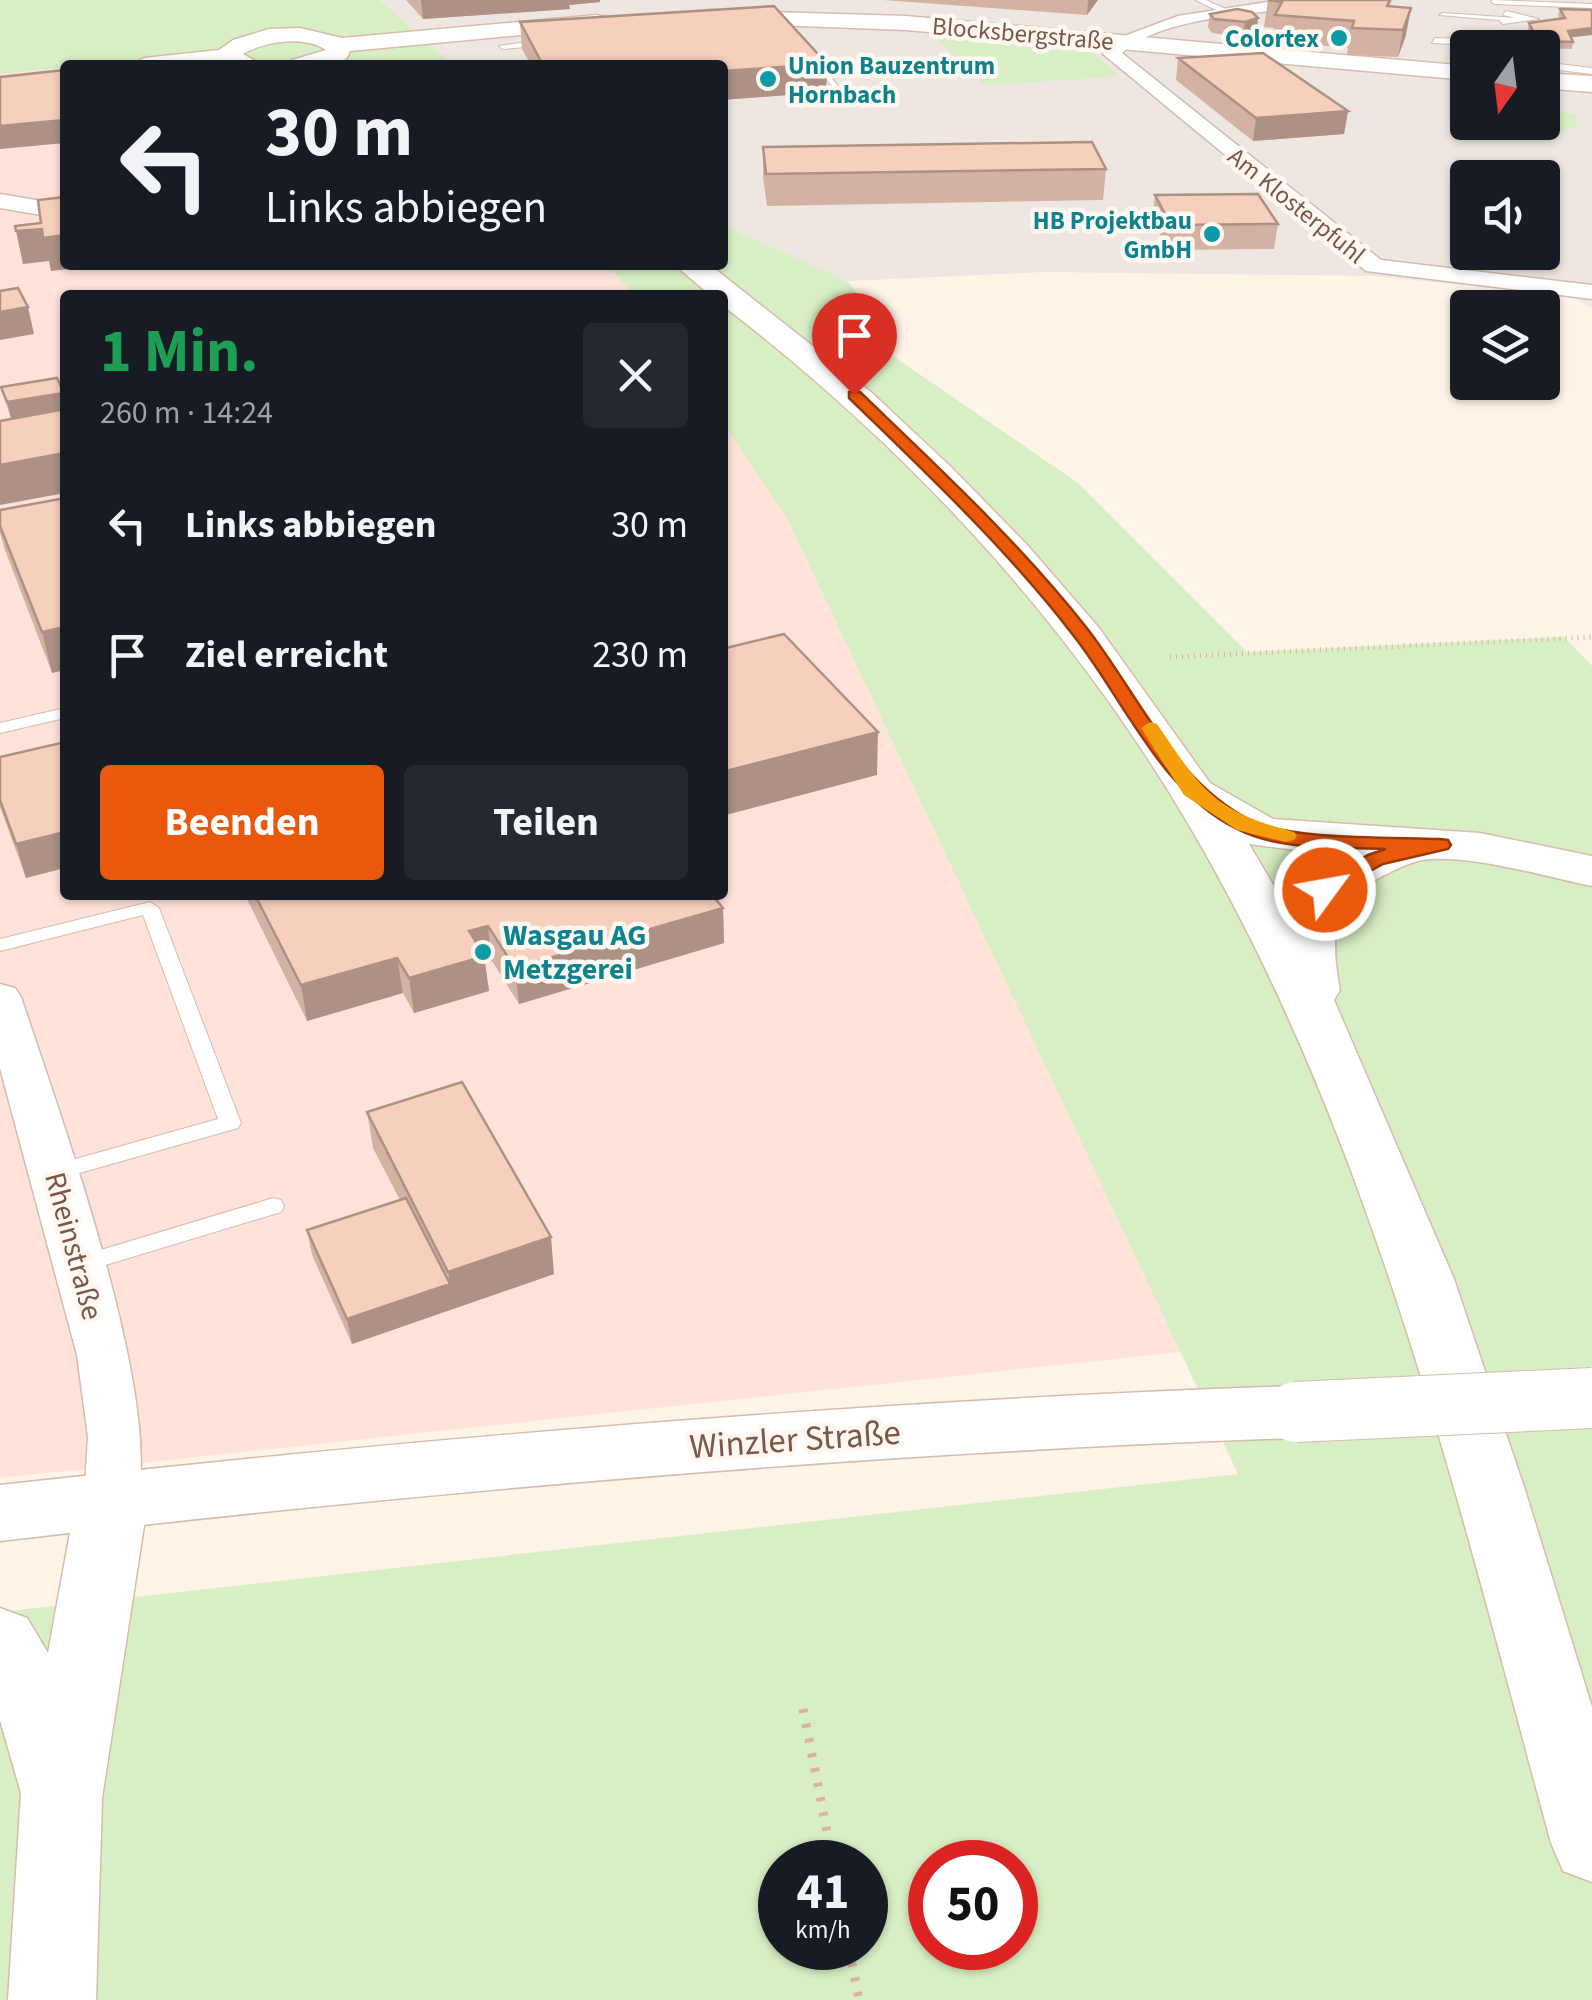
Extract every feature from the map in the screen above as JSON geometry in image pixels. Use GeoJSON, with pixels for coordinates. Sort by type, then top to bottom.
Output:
{"type":"FeatureCollection","features":[{"type":"Feature","properties":{"kind":"main road","name":"Blocksbergstraße"},"geometry":{"type":"LineString","coordinates":[[685,17],[906,23],[1450,71]]}},
{"type":"Feature","properties":{"kind":"main road"},"geometry":{"type":"LineString","coordinates":[[239,60],[236,46],[265,38],[319,38],[334,56],[616,20]]}},
{"type":"Feature","properties":{"kind":"main road"},"geometry":{"type":"LineString","coordinates":[[1560,81],[1592,84]]}},
{"type":"Feature","properties":{"kind":"main road"},"geometry":{"type":"LineString","coordinates":[[697,270],[725,290]]}},
{"type":"Feature","properties":{"kind":"main road"},"geometry":{"type":"LineString","coordinates":[[728,292],[834,376],[961,498],[1079,630],[1192,791],[1262,910],[1326,1045],[1427,1292],[1478,1448],[1592,1843]]}},
{"type":"Feature","properties":{"kind":"main road"},"geometry":{"type":"LineString","coordinates":[[1192,791],[1244,825],[1265,833],[1523,854],[1592,870]]}},
{"type":"Feature","properties":{"kind":"main road"},"geometry":{"type":"LineString","coordinates":[[1326,1045],[1305,941],[1313,906],[1325,890],[1375,860],[1407,849],[1440,845]]}},
{"type":"Feature","properties":{"kind":"main road"},"geometry":{"type":"LineString","coordinates":[[52,2000],[61,1798],[112,1500]]}},
{"type":"Feature","properties":{"kind":"main road"},"geometry":{"type":"LineString","coordinates":[[0,1641],[8,1649],[43,1728],[61,1798]]}},
{"type":"Feature","properties":{"kind":"street"},"geometry":{"type":"LineString","coordinates":[[1124,42],[1171,25],[1228,12],[1382,0]]}},
{"type":"Feature","properties":{"kind":"street","name":"Am Klosterpfuhl"},"geometry":{"type":"LineString","coordinates":[[1124,42],[1112,50],[1115,58],[1363,260],[1411,273],[1592,292]]}},
{"type":"Feature","properties":{"kind":"street"},"geometry":{"type":"LineString","coordinates":[[0,200],[60,194]]}},
{"type":"Feature","properties":{"kind":"street"},"geometry":{"type":"LineString","coordinates":[[0,200],[60,211]]}},
{"type":"Feature","properties":{"kind":"street","name":"Rheinstraße"},"geometry":{"type":"LineString","coordinates":[[0,997],[55,1172],[116,1418],[112,1500]]}},
{"type":"Feature","properties":{"kind":"street","name":"Winzler Straße"},"geometry":{"type":"LineString","coordinates":[[0,1513],[833,1434],[1161,1415],[1592,1398]]}},
{"type":"Feature","properties":{"kind":"lane"},"geometry":{"type":"LineString","coordinates":[[1199,0],[1228,12]]}},
{"type":"Feature","properties":{"kind":"lane"},"geometry":{"type":"LineString","coordinates":[[1443,16],[1592,6]]}},
{"type":"Feature","properties":{"kind":"lane"},"geometry":{"type":"LineString","coordinates":[[1492,30],[1500,14]]}},
{"type":"Feature","properties":{"kind":"lane"},"geometry":{"type":"LineString","coordinates":[[747,17],[752,30],[787,30]]}},
{"type":"Feature","properties":{"kind":"lane"},"geometry":{"type":"LineString","coordinates":[[1434,41],[1450,42]]}},
{"type":"Feature","properties":{"kind":"lane"},"geometry":{"type":"LineString","coordinates":[[503,46],[560,42]]}},
{"type":"Feature","properties":{"kind":"lane"},"geometry":{"type":"LineString","coordinates":[[798,44],[844,95]]}},
{"type":"Feature","properties":{"kind":"lane"},"geometry":{"type":"LineString","coordinates":[[1560,67],[1592,71]]}},
{"type":"Feature","properties":{"kind":"lane"},"geometry":{"type":"LineString","coordinates":[[0,728],[60,714]]}},
{"type":"Feature","properties":{"kind":"lane"},"geometry":{"type":"LineString","coordinates":[[0,945],[150,908],[230,1123],[55,1172]]}},
{"type":"Feature","properties":{"kind":"lane"},"geometry":{"type":"LineString","coordinates":[[79,1266],[273,1206]]}},
{"type":"Feature","properties":{"kind":"path"},"geometry":{"type":"LineString","coordinates":[[1170,657],[1592,637]]}},
{"type":"Feature","properties":{"kind":"path"},"geometry":{"type":"LineString","coordinates":[[803,1709],[828,1840]]}},
{"type":"Feature","properties":{"kind":"path"},"geometry":{"type":"LineString","coordinates":[[853,1970],[859,2000]]}},
{"type":"Feature","properties":{"kind":"shaded area"},"geometry":{"type":"Polygon","coordinates":[[[380,0],[1592,0],[1592,308],[1572,297],[1560,296],[1560,290],[1507,290],[1377,276],[1044,272],[847,281],[728,227],[728,60],[447,60],[380,0]]]}},
{"type":"Feature","properties":{"kind":"shaded area"},"geometry":{"type":"Polygon","coordinates":[[[60,68],[60,270],[612,270],[629,290],[60,290],[60,900],[728,900],[728,431],[786,516],[1181,1352],[0,1478],[0,74],[60,68]]]}},
{"type":"Feature","properties":{"kind":"green space"},"geometry":{"type":"Polygon","coordinates":[[[0,0],[380,0],[447,60],[60,60],[60,68],[0,74],[0,0]]]}},
{"type":"Feature","properties":{"kind":"green space"},"geometry":{"type":"Polygon","coordinates":[[[931,33],[1083,45],[1117,73],[1111,77],[984,85],[931,33]]]}},
{"type":"Feature","properties":{"kind":"green space"},"geometry":{"type":"Polygon","coordinates":[[[1560,110],[1577,115],[1576,126],[1560,130],[1560,110]]]}},
{"type":"Feature","properties":{"kind":"green space"},"geometry":{"type":"Polygon","coordinates":[[[728,227],[847,281],[863,301],[855,330],[1078,483],[1247,652],[1564,637],[1592,666],[1592,2000],[0,2000],[0,1612],[1238,1474],[786,516],[728,431],[728,290],[629,290],[612,270],[728,270],[728,227]]]}},
{"type":"Feature","properties":{"kind":"building"},"geometry":{"type":"Polygon","coordinates":[[[1268,0],[1390,0],[1387,6],[1411,8],[1403,30],[1352,28],[1354,21],[1275,15],[1282,2],[1268,0]]]}},
{"type":"Feature","properties":{"kind":"building"},"geometry":{"type":"Polygon","coordinates":[[[774,6],[827,64],[728,71],[728,60],[540,60],[520,22],[774,6]]]}},
{"type":"Feature","properties":{"kind":"building"},"geometry":{"type":"Polygon","coordinates":[[[1237,9],[1252,12],[1258,18],[1245,22],[1214,19],[1210,14],[1237,9]]]}},
{"type":"Feature","properties":{"kind":"building"},"geometry":{"type":"Polygon","coordinates":[[[1560,9],[1592,10],[1592,28],[1568,31],[1573,42],[1560,42],[1560,30],[1532,30],[1529,23],[1565,18],[1560,9]]]}},
{"type":"Feature","properties":{"kind":"building"},"geometry":{"type":"Polygon","coordinates":[[[1263,53],[1348,111],[1256,118],[1178,58],[1263,53]]]}},
{"type":"Feature","properties":{"kind":"building"},"geometry":{"type":"Polygon","coordinates":[[[60,71],[60,120],[0,126],[0,77],[60,71]]]}},
{"type":"Feature","properties":{"kind":"building"},"geometry":{"type":"Polygon","coordinates":[[[1092,142],[1106,169],[766,174],[763,147],[1092,142]]]}},
{"type":"Feature","properties":{"kind":"building"},"geometry":{"type":"Polygon","coordinates":[[[1258,194],[1278,224],[1171,225],[1155,195],[1258,194]]]}},
{"type":"Feature","properties":{"kind":"building"},"geometry":{"type":"Polygon","coordinates":[[[60,198],[60,236],[43,238],[42,229],[16,231],[15,226],[41,223],[38,200],[60,198]]]}},
{"type":"Feature","properties":{"kind":"building"},"geometry":{"type":"Polygon","coordinates":[[[18,288],[28,307],[0,312],[0,291],[18,288]]]}},
{"type":"Feature","properties":{"kind":"building"},"geometry":{"type":"Polygon","coordinates":[[[57,378],[60,394],[7,402],[1,387],[57,378]]]}},
{"type":"Feature","properties":{"kind":"building"},"geometry":{"type":"Polygon","coordinates":[[[60,410],[60,454],[0,465],[0,421],[60,410]]]}},
{"type":"Feature","properties":{"kind":"building"},"geometry":{"type":"Polygon","coordinates":[[[60,499],[60,628],[42,632],[0,526],[0,510],[60,499]]]}},
{"type":"Feature","properties":{"kind":"building"},"geometry":{"type":"Polygon","coordinates":[[[784,634],[878,732],[728,770],[728,648],[784,634]]]}},
{"type":"Feature","properties":{"kind":"building"},"geometry":{"type":"Polygon","coordinates":[[[60,743],[60,833],[16,844],[0,800],[0,757],[60,743]]]}},
{"type":"Feature","properties":{"kind":"building"},"geometry":{"type":"Polygon","coordinates":[[[258,900],[716,900],[723,908],[515,968],[488,926],[469,931],[485,956],[409,978],[397,958],[301,985],[258,900]]]}},
{"type":"Feature","properties":{"kind":"building"},"geometry":{"type":"Polygon","coordinates":[[[462,1082],[551,1237],[448,1272],[367,1112],[462,1082]]]}},
{"type":"Feature","properties":{"kind":"building"},"geometry":{"type":"Polygon","coordinates":[[[406,1198],[450,1284],[347,1319],[307,1230],[406,1198]]]}},
{"type":"Feature","properties":{"kind":"slow traffic"},"geometry":{"type":"LineString","coordinates":[[1150,728],[1192,791],[1244,825],[1286,836]]}},
{"type":"Feature","properties":{"kind":"place","name":"Colortex"},"geometry":{"type":"Point","coordinates":[1339,38]}},
{"type":"Feature","properties":{"kind":"place","name":"Union Bauzentrum Hornbach"},"geometry":{"type":"Point","coordinates":[768,79]}},
{"type":"Feature","properties":{"kind":"place","name":"HB Projektbau GmbH"},"geometry":{"type":"Point","coordinates":[1212,234]}},
{"type":"Feature","properties":{"kind":"place","name":"Wasgau AG Metzgerei"},"geometry":{"type":"Point","coordinates":[483,952]}},
{"type":"Feature","properties":{"kind":"route"},"geometry":{"type":"LineString","coordinates":[[854,395],[961,498],[1079,630],[1192,791],[1224,814],[1265,833],[1440,845],[1407,849],[1375,860],[1325,890]]}}]}
